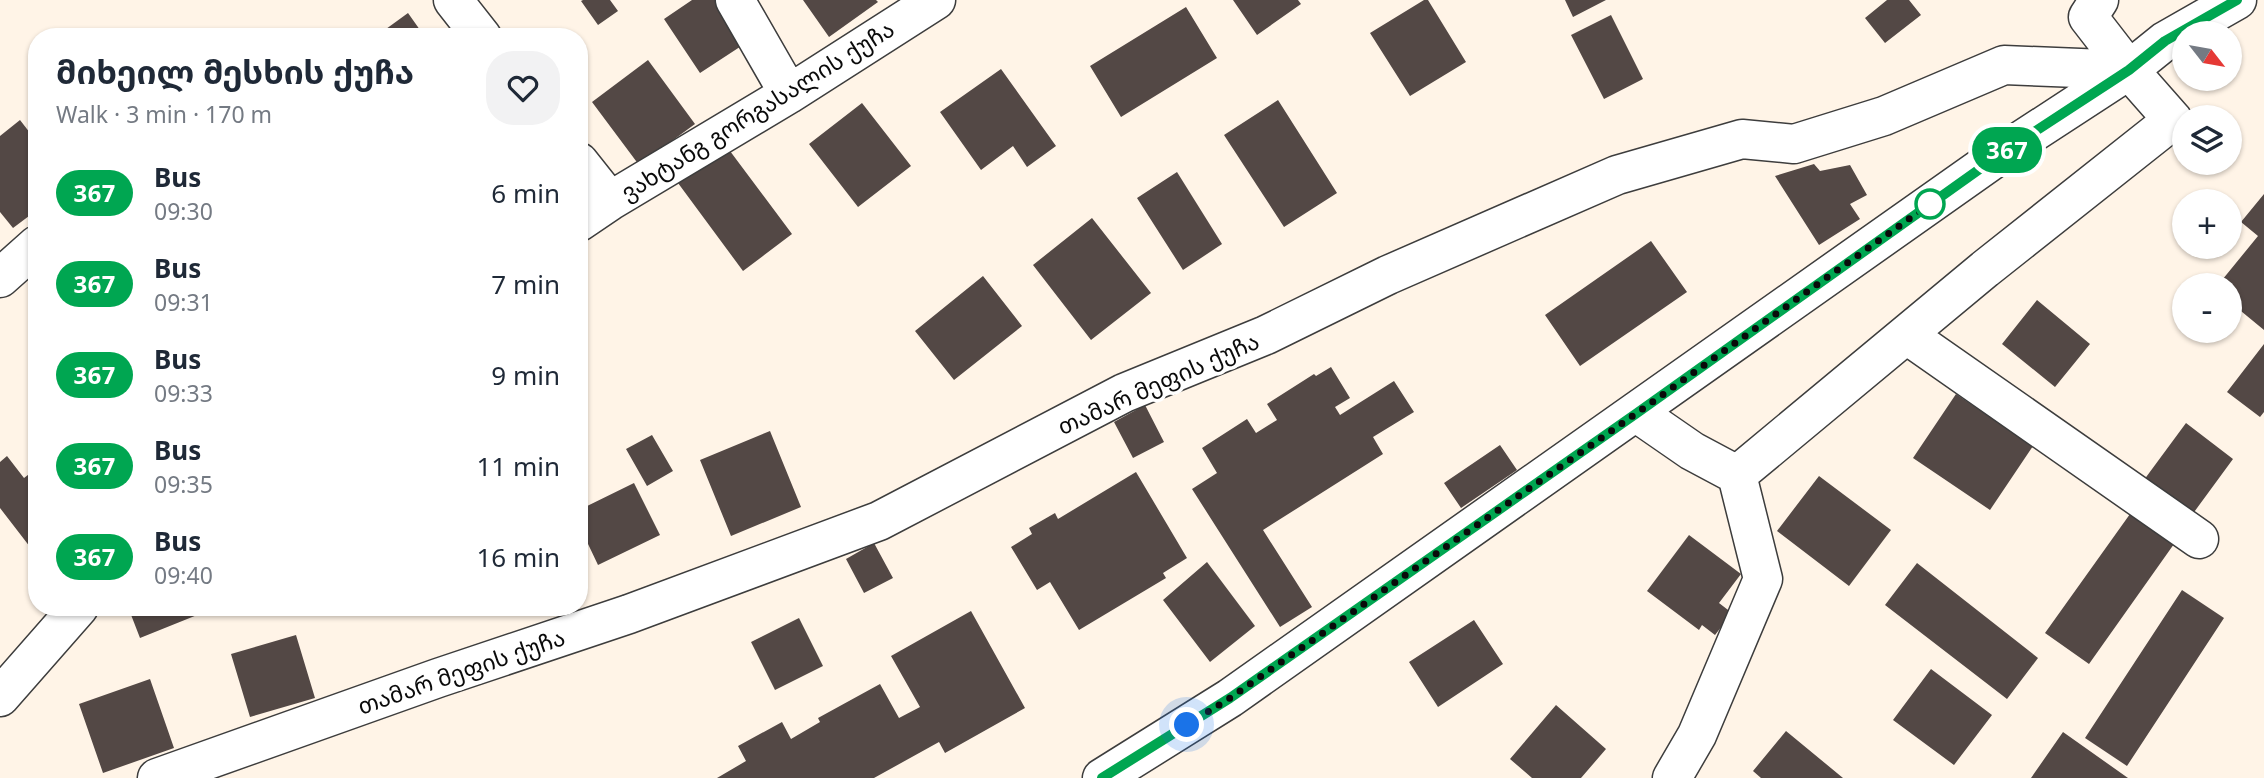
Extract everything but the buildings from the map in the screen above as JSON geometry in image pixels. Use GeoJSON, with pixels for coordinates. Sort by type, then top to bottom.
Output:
{"type":"FeatureCollection","features":[{"type":"Feature","properties":{"kind":"street"},"geometry":{"type":"LineString","coordinates":[[453,0],[475,28]]}},
{"type":"Feature","properties":{"kind":"street"},"geometry":{"type":"LineString","coordinates":[[735,0],[789,94]]}},
{"type":"Feature","properties":{"kind":"street","name":"ვახტანგ გორგასალის ქუჩა"},"geometry":{"type":"LineString","coordinates":[[595,211],[789,94],[936,0]]}},
{"type":"Feature","properties":{"kind":"street"},"geometry":{"type":"LineString","coordinates":[[1737,475],[2173,120],[2129,70],[2088,17],[2099,0]]}},
{"type":"Feature","properties":{"kind":"street"},"geometry":{"type":"LineString","coordinates":[[2165,41],[2191,0]]}},
{"type":"Feature","properties":{"kind":"street"},"geometry":{"type":"LineString","coordinates":[[1102,778],[1230,698],[2005,151],[2129,70],[2165,41],[2237,0]]}},
{"type":"Feature","properties":{"kind":"street","name":"თამარ მეფის ქუჩა"},"geometry":{"type":"LineString","coordinates":[[157,778],[438,678],[629,614],[878,520],[1124,393],[1266,335],[1388,275],[1617,175],[1742,139],[1794,144],[1884,116],[2004,65],[2129,70]]}},
{"type":"Feature","properties":{"kind":"street"},"geometry":{"type":"LineString","coordinates":[[588,190],[595,211]]}},
{"type":"Feature","properties":{"kind":"street"},"geometry":{"type":"LineString","coordinates":[[0,278],[28,253]]}},
{"type":"Feature","properties":{"kind":"street"},"geometry":{"type":"LineString","coordinates":[[1907,335],[2199,539]]}},
{"type":"Feature","properties":{"kind":"street"},"geometry":{"type":"LineString","coordinates":[[1637,413],[1692,451],[1737,475],[1763,579],[1697,735],[1672,778]]}},
{"type":"Feature","properties":{"kind":"street"},"geometry":{"type":"LineString","coordinates":[[0,697],[71,616]]}},
{"type":"Feature","properties":{"kind":"bus line","name":"367"},"geometry":{"type":"LineString","coordinates":[[1102,778],[1230,698],[2005,151],[2129,70],[2165,41],[2237,0]]}},
{"type":"Feature","properties":{"kind":"route"},"geometry":{"type":"LineString","coordinates":[[1187,725],[1230,698],[1637,413],[1930,204]]}}]}
